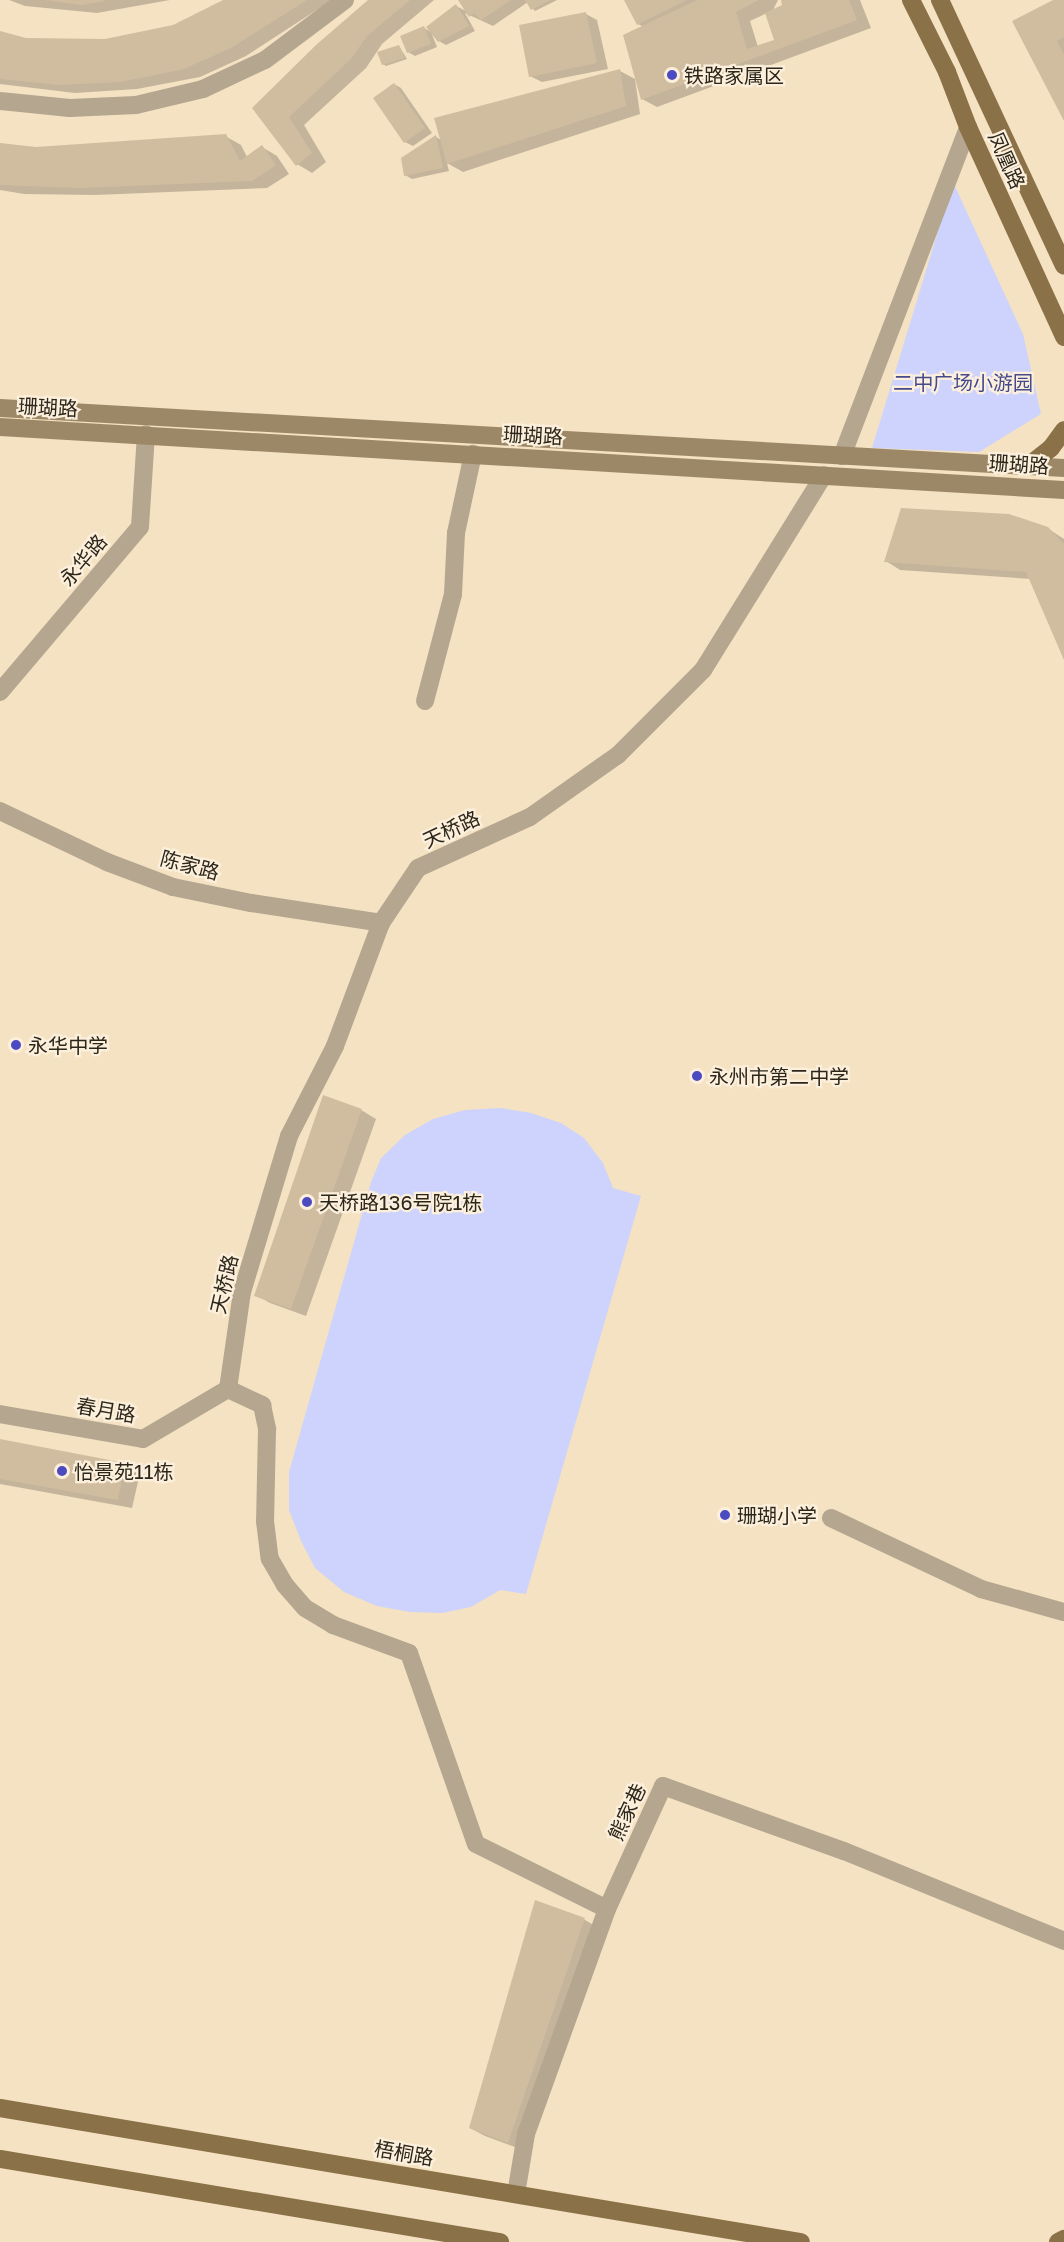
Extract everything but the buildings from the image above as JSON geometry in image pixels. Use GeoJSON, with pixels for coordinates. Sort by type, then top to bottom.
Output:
{"type":"FeatureCollection","features":[{"type":"Feature","properties":{"kind":"main road","name":"凤凰路"},"geometry":{"type":"LineString","coordinates":[[911,0],[947,72],[968,127],[1064,337]]}},
{"type":"Feature","properties":{"kind":"main road","name":"凤凰路"},"geometry":{"type":"LineString","coordinates":[[940,0],[1064,267]]}},
{"type":"Feature","properties":{"kind":"main road"},"geometry":{"type":"LineString","coordinates":[[1039,284],[1064,272]]}},
{"type":"Feature","properties":{"kind":"main road","name":"珊瑚路"},"geometry":{"type":"LineString","coordinates":[[0,408],[1064,468]]}},
{"type":"Feature","properties":{"kind":"main road","name":"珊瑚路"},"geometry":{"type":"LineString","coordinates":[[0,427],[1064,490]]}},
{"type":"Feature","properties":{"kind":"main road"},"geometry":{"type":"LineString","coordinates":[[1028,466],[1051,448],[1064,430]]}},
{"type":"Feature","properties":{"kind":"main road","name":"梧桐路"},"geometry":{"type":"LineString","coordinates":[[0,2108],[801,2242]]}},
{"type":"Feature","properties":{"kind":"main road"},"geometry":{"type":"LineString","coordinates":[[0,2158],[501,2242]]}},
{"type":"Feature","properties":{"kind":"main road"},"geometry":{"type":"LineString","coordinates":[[1058,2242],[1064,2239]]}},
{"type":"Feature","properties":{"kind":"street"},"geometry":{"type":"LineString","coordinates":[[0,101],[70,108],[136,105],[203,89],[265,60],[345,0]]}},
{"type":"Feature","properties":{"kind":"street"},"geometry":{"type":"LineString","coordinates":[[842,456],[968,127]]}},
{"type":"Feature","properties":{"kind":"street","name":"永华路"},"geometry":{"type":"LineString","coordinates":[[0,692],[140,527],[146,434]]}},
{"type":"Feature","properties":{"kind":"street"},"geometry":{"type":"LineString","coordinates":[[424,701],[453,594],[456,533],[473,454]]}},
{"type":"Feature","properties":{"kind":"street","name":"天桥路"},"geometry":{"type":"LineString","coordinates":[[228,1389],[242,1292],[289,1136],[335,1046],[381,922],[418,868],[530,817],[618,755],[703,670],[824,475]]}},
{"type":"Feature","properties":{"kind":"street","name":"陈家路"},"geometry":{"type":"LineString","coordinates":[[0,811],[107,862],[173,887],[251,903],[381,922]]}},
{"type":"Feature","properties":{"kind":"street"},"geometry":{"type":"LineString","coordinates":[[228,1389],[262,1405],[267,1429],[265,1521],[270,1559],[285,1585],[305,1608],[333,1625],[409,1653],[476,1844],[607,1909]]}},
{"type":"Feature","properties":{"kind":"street","name":"春月路"},"geometry":{"type":"LineString","coordinates":[[0,1414],[143,1439],[228,1389]]}},
{"type":"Feature","properties":{"kind":"street"},"geometry":{"type":"LineString","coordinates":[[831,1518],[981,1589],[1064,1612]]}},
{"type":"Feature","properties":{"kind":"street","name":"熊家巷"},"geometry":{"type":"LineString","coordinates":[[516,2194],[526,2134],[607,1909],[663,1786],[844,1851],[1064,1941]]}},
{"type":"Feature","properties":{"kind":"green space","name":"二中广场小游园"},"geometry":{"type":"Polygon","coordinates":[[[953,182],[1023,334],[1041,414],[979,452],[872,448],[953,182]]]}},
{"type":"Feature","properties":{"kind":"green space"},"geometry":{"type":"Polygon","coordinates":[[[500,1108],[531,1113],[561,1123],[584,1138],[603,1163],[613,1188],[641,1196],[526,1594],[500,1590],[471,1607],[442,1613],[410,1612],[377,1606],[344,1592],[315,1568],[289,1510],[289,1472],[371,1182],[381,1158],[405,1135],[433,1119],[465,1110],[500,1108]]]}},
{"type":"Feature","properties":{"kind":"place","name":"铁路家属区"},"geometry":{"type":"Point","coordinates":[672,75]}},
{"type":"Feature","properties":{"kind":"place","name":"永华中学"},"geometry":{"type":"Point","coordinates":[16,1045]}},
{"type":"Feature","properties":{"kind":"place","name":"永州市第二中学"},"geometry":{"type":"Point","coordinates":[697,1076]}},
{"type":"Feature","properties":{"kind":"place","name":"天桥路136号院1栋"},"geometry":{"type":"Point","coordinates":[307,1202]}},
{"type":"Feature","properties":{"kind":"place","name":"怡景苑11栋"},"geometry":{"type":"Point","coordinates":[62,1471]}},
{"type":"Feature","properties":{"kind":"place","name":"珊瑚小学"},"geometry":{"type":"Point","coordinates":[725,1515]}}]}
